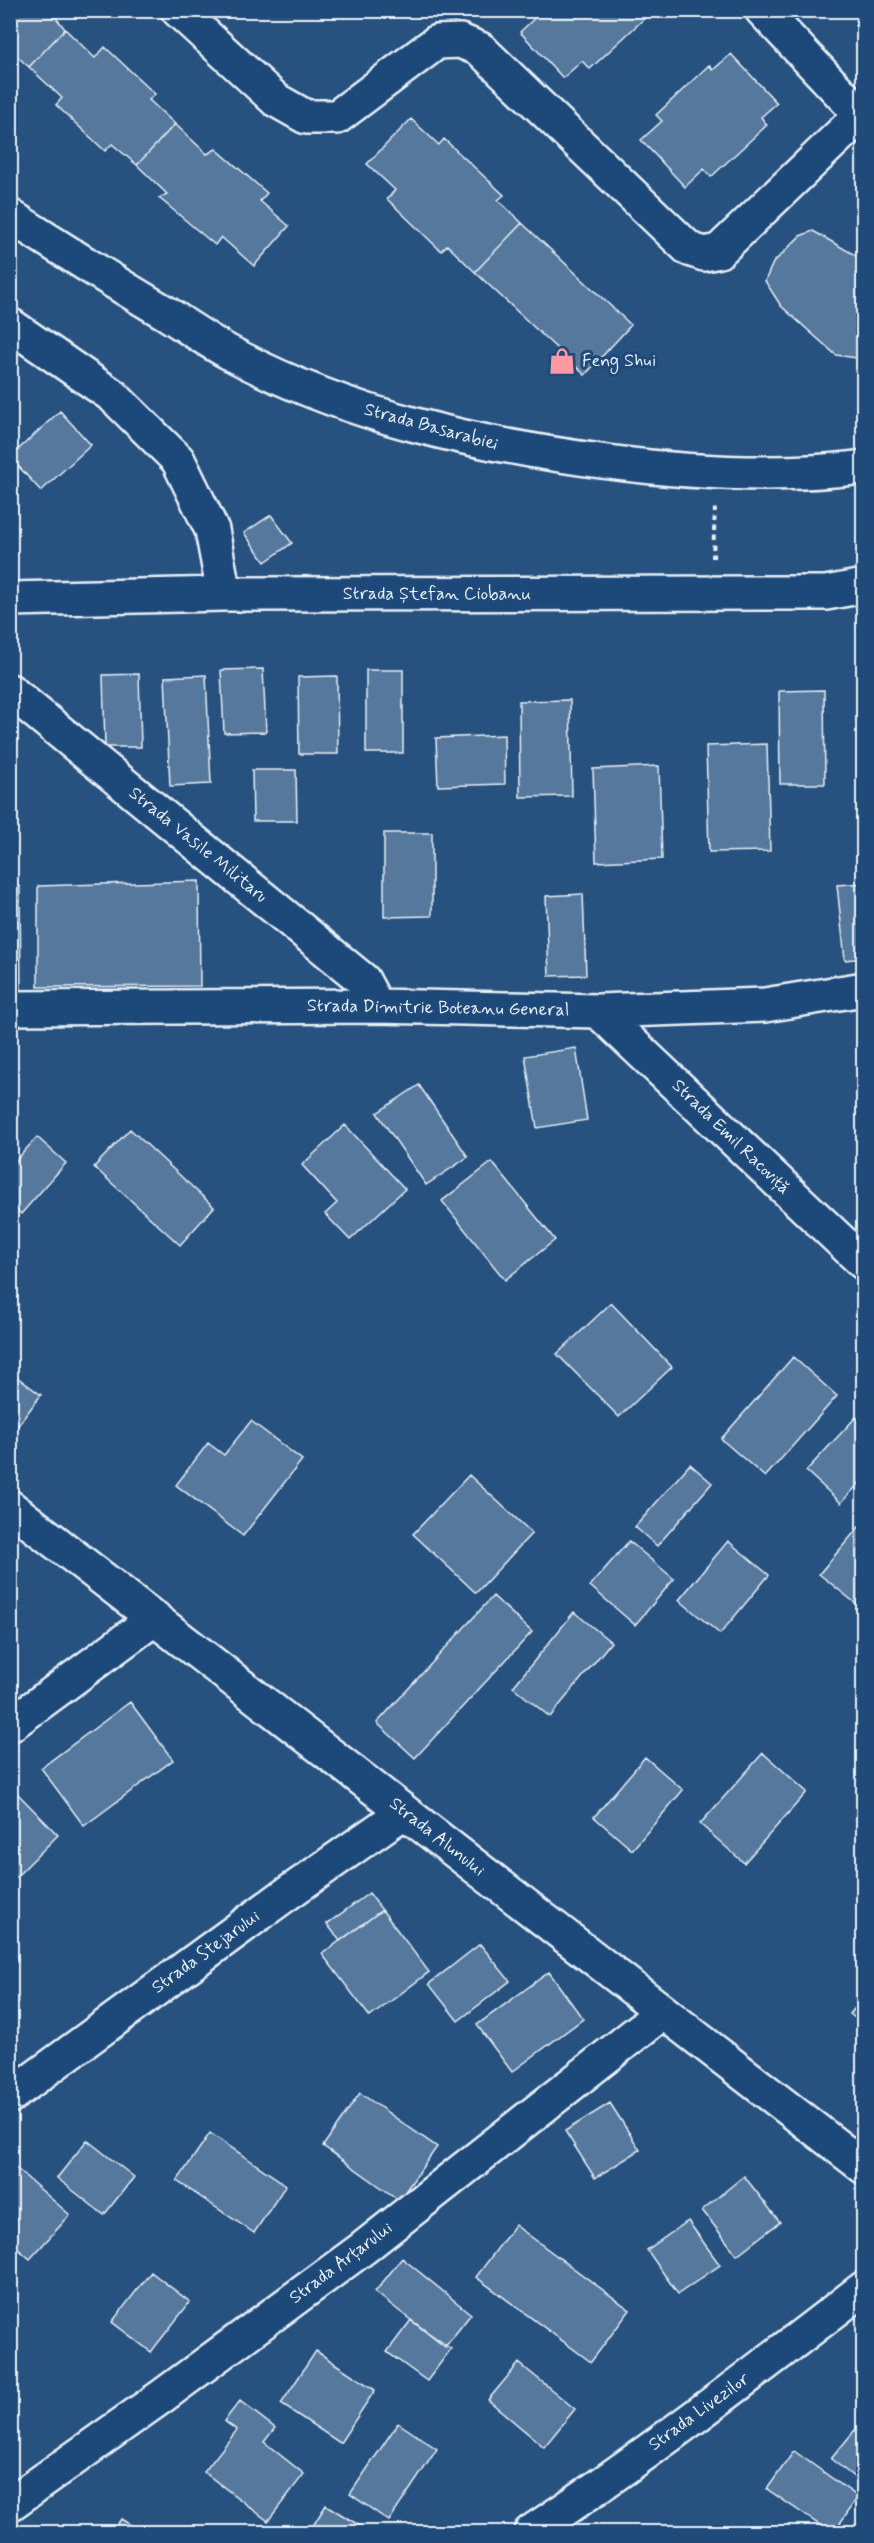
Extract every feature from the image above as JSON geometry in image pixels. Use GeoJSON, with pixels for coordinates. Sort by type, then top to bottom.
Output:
{"type":"FeatureCollection","features":[{"type":"Feature","properties":{"kind":"street"},"geometry":{"type":"LineString","coordinates":[[178,10],[276,100],[306,117],[337,117],[437,42],[460,41],[480,49],[689,249],[704,254],[719,250],[862,116],[762,10]]}},
{"type":"Feature","properties":{"kind":"street","name":"Strada Basarabiei"},"geometry":{"type":"LineString","coordinates":[[10,216],[232,354],[327,397],[402,423],[534,453],[643,466],[716,472],[830,471],[864,467]]}},
{"type":"Feature","properties":{"kind":"street"},"geometry":{"type":"LineString","coordinates":[[10,325],[113,396],[178,459],[212,530],[224,594]]}},
{"type":"Feature","properties":{"kind":"street","name":"Strada Ștefan Ciobanu"},"geometry":{"type":"LineString","coordinates":[[10,599],[224,594],[826,593],[864,585]]}},
{"type":"Feature","properties":{"kind":"street","name":"Strada Vasile Militaru"},"geometry":{"type":"LineString","coordinates":[[10,691],[363,980],[377,1006]]}},
{"type":"Feature","properties":{"kind":"street","name":"Strada Dimitrie Boteanu General"},"geometry":{"type":"LineString","coordinates":[[10,1008],[377,1006],[598,1011],[765,1005],[864,989]]}},
{"type":"Feature","properties":{"kind":"street","name":"Strada Emil Racoviță"},"geometry":{"type":"LineString","coordinates":[[598,1011],[864,1263]]}},
{"type":"Feature","properties":{"kind":"street","name":"Strada Alunului"},"geometry":{"type":"LineString","coordinates":[[10,1507],[864,2167]]}},
{"type":"Feature","properties":{"kind":"street"},"geometry":{"type":"LineString","coordinates":[[10,1725],[155,1618]]}},
{"type":"Feature","properties":{"kind":"street","name":"Strada Stejarului"},"geometry":{"type":"LineString","coordinates":[[10,2096],[404,1812]]}},
{"type":"Feature","properties":{"kind":"street","name":"Strada Arțarului"},"geometry":{"type":"LineString","coordinates":[[10,2504],[161,2397],[362,2249],[663,2012]]}},
{"type":"Feature","properties":{"kind":"street","name":"Strada Livezilor"},"geometry":{"type":"LineString","coordinates":[[531,2532],[763,2366],[864,2288]]}},
{"type":"Feature","properties":{"kind":"path"},"geometry":{"type":"LineString","coordinates":[[713,560],[715,504]]}},
{"type":"Feature","properties":{"kind":"building"},"geometry":{"type":"Polygon","coordinates":[[[10,10],[50,10],[65,29],[29,67],[10,50],[10,10]]]}},
{"type":"Feature","properties":{"kind":"building"},"geometry":{"type":"Polygon","coordinates":[[[538,10],[640,10],[646,17],[590,69],[582,61],[563,78],[520,32],[540,13],[538,10]]]}},
{"type":"Feature","properties":{"kind":"building"},"geometry":{"type":"Polygon","coordinates":[[[65,29],[95,58],[105,47],[155,94],[149,100],[175,124],[137,165],[112,144],[105,151],[56,105],[62,98],[29,67],[65,29]]]}},
{"type":"Feature","properties":{"kind":"building"},"geometry":{"type":"Polygon","coordinates":[[[731,54],[777,103],[761,117],[767,125],[711,177],[704,169],[685,187],[641,140],[662,121],[656,115],[709,65],[713,70],[731,54]]]}},
{"type":"Feature","properties":{"kind":"building"},"geometry":{"type":"Polygon","coordinates":[[[411,119],[439,145],[444,139],[504,195],[498,200],[522,223],[475,272],[447,245],[441,251],[387,199],[395,190],[367,164],[411,119]]]}},
{"type":"Feature","properties":{"kind":"building"},"geometry":{"type":"Polygon","coordinates":[[[175,124],[207,154],[216,149],[267,193],[260,201],[289,226],[254,266],[221,237],[215,245],[159,198],[167,194],[137,165],[175,124]]]}},
{"type":"Feature","properties":{"kind":"building"},"geometry":{"type":"Polygon","coordinates":[[[522,223],[631,325],[585,375],[475,272],[522,223]]]}},
{"type":"Feature","properties":{"kind":"building"},"geometry":{"type":"Polygon","coordinates":[[[813,231],[855,255],[864,263],[864,350],[857,358],[836,355],[781,306],[765,281],[773,263],[800,236],[813,231]]]}},
{"type":"Feature","properties":{"kind":"building"},"geometry":{"type":"Polygon","coordinates":[[[60,411],[91,445],[41,491],[10,457],[60,411]]]}},
{"type":"Feature","properties":{"kind":"building"},"geometry":{"type":"Polygon","coordinates":[[[271,515],[292,543],[265,562],[244,533],[271,515]]]}},
{"type":"Feature","properties":{"kind":"building"},"geometry":{"type":"Polygon","coordinates":[[[263,669],[266,732],[224,733],[221,670],[263,669]]]}},
{"type":"Feature","properties":{"kind":"building"},"geometry":{"type":"Polygon","coordinates":[[[366,670],[403,670],[403,753],[366,753],[366,670]]]}},
{"type":"Feature","properties":{"kind":"building"},"geometry":{"type":"Polygon","coordinates":[[[139,674],[141,747],[105,747],[103,675],[139,674]]]}},
{"type":"Feature","properties":{"kind":"building"},"geometry":{"type":"Polygon","coordinates":[[[206,675],[211,784],[170,786],[165,677],[206,675]]]}},
{"type":"Feature","properties":{"kind":"building"},"geometry":{"type":"Polygon","coordinates":[[[337,676],[338,754],[299,754],[298,677],[337,676]]]}},
{"type":"Feature","properties":{"kind":"building"},"geometry":{"type":"Polygon","coordinates":[[[824,690],[825,784],[780,784],[779,691],[824,690]]]}},
{"type":"Feature","properties":{"kind":"building"},"geometry":{"type":"Polygon","coordinates":[[[570,700],[572,796],[520,797],[519,701],[570,700]]]}},
{"type":"Feature","properties":{"kind":"building"},"geometry":{"type":"Polygon","coordinates":[[[504,735],[505,784],[438,786],[436,738],[504,735]]]}},
{"type":"Feature","properties":{"kind":"building"},"geometry":{"type":"Polygon","coordinates":[[[767,744],[770,851],[709,852],[706,746],[767,744]]]}},
{"type":"Feature","properties":{"kind":"building"},"geometry":{"type":"Polygon","coordinates":[[[659,766],[662,859],[596,862],[593,769],[659,766]]]}},
{"type":"Feature","properties":{"kind":"building"},"geometry":{"type":"Polygon","coordinates":[[[252,770],[296,770],[297,821],[253,821],[252,770]]]}},
{"type":"Feature","properties":{"kind":"building"},"geometry":{"type":"Polygon","coordinates":[[[384,833],[432,833],[432,916],[384,917],[384,833]]]}},
{"type":"Feature","properties":{"kind":"building"},"geometry":{"type":"Polygon","coordinates":[[[199,881],[200,986],[38,987],[38,886],[199,881]]]}},
{"type":"Feature","properties":{"kind":"building"},"geometry":{"type":"Polygon","coordinates":[[[864,883],[864,958],[845,960],[837,885],[864,883]]]}},
{"type":"Feature","properties":{"kind":"building"},"geometry":{"type":"Polygon","coordinates":[[[10,886],[20,886],[21,991],[10,991],[10,886]]]}},
{"type":"Feature","properties":{"kind":"building"},"geometry":{"type":"Polygon","coordinates":[[[583,894],[586,975],[549,976],[546,896],[583,894]]]}},
{"type":"Feature","properties":{"kind":"building"},"geometry":{"type":"Polygon","coordinates":[[[576,1048],[587,1120],[537,1128],[525,1056],[576,1048]]]}},
{"type":"Feature","properties":{"kind":"building"},"geometry":{"type":"Polygon","coordinates":[[[419,1085],[468,1157],[426,1185],[377,1113],[419,1085]]]}},
{"type":"Feature","properties":{"kind":"building"},"geometry":{"type":"Polygon","coordinates":[[[345,1125],[405,1189],[350,1240],[325,1214],[337,1203],[302,1165],[345,1125]]]}},
{"type":"Feature","properties":{"kind":"building"},"geometry":{"type":"Polygon","coordinates":[[[130,1129],[214,1207],[180,1245],[94,1167],[130,1129]]]}},
{"type":"Feature","properties":{"kind":"building"},"geometry":{"type":"Polygon","coordinates":[[[37,1137],[66,1163],[21,1214],[10,1204],[10,1167],[37,1137]]]}},
{"type":"Feature","properties":{"kind":"building"},"geometry":{"type":"Polygon","coordinates":[[[492,1162],[555,1240],[505,1280],[442,1201],[492,1162]]]}},
{"type":"Feature","properties":{"kind":"building"},"geometry":{"type":"Polygon","coordinates":[[[611,1303],[672,1367],[619,1417],[557,1354],[611,1303]]]}},
{"type":"Feature","properties":{"kind":"building"},"geometry":{"type":"Polygon","coordinates":[[[793,1357],[837,1396],[765,1477],[721,1439],[793,1357]]]}},
{"type":"Feature","properties":{"kind":"building"},"geometry":{"type":"Polygon","coordinates":[[[10,1372],[41,1395],[10,1436],[10,1372]]]}},
{"type":"Feature","properties":{"kind":"building"},"geometry":{"type":"Polygon","coordinates":[[[856,1417],[864,1424],[864,1478],[841,1503],[806,1471],[856,1417]]]}},
{"type":"Feature","properties":{"kind":"building"},"geometry":{"type":"Polygon","coordinates":[[[251,1421],[302,1460],[243,1536],[176,1485],[208,1443],[224,1455],[251,1421]]]}},
{"type":"Feature","properties":{"kind":"building"},"geometry":{"type":"Polygon","coordinates":[[[690,1464],[712,1483],[657,1546],[635,1527],[690,1464]]]}},
{"type":"Feature","properties":{"kind":"building"},"geometry":{"type":"Polygon","coordinates":[[[469,1475],[532,1533],[476,1593],[413,1534],[469,1475]]]}},
{"type":"Feature","properties":{"kind":"building"},"geometry":{"type":"Polygon","coordinates":[[[864,1521],[864,1610],[819,1574],[864,1521]]]}},
{"type":"Feature","properties":{"kind":"building"},"geometry":{"type":"Polygon","coordinates":[[[629,1541],[674,1579],[635,1625],[590,1586],[629,1541]]]}},
{"type":"Feature","properties":{"kind":"building"},"geometry":{"type":"Polygon","coordinates":[[[728,1541],[769,1575],[720,1634],[679,1600],[728,1541]]]}},
{"type":"Feature","properties":{"kind":"building"},"geometry":{"type":"Polygon","coordinates":[[[493,1596],[532,1632],[415,1758],[377,1723],[493,1596]]]}},
{"type":"Feature","properties":{"kind":"building"},"geometry":{"type":"Polygon","coordinates":[[[574,1612],[611,1642],[550,1717],[513,1687],[574,1612]]]}},
{"type":"Feature","properties":{"kind":"building"},"geometry":{"type":"Polygon","coordinates":[[[130,1702],[173,1760],[84,1826],[41,1768],[130,1702]]]}},
{"type":"Feature","properties":{"kind":"building"},"geometry":{"type":"Polygon","coordinates":[[[763,1753],[807,1792],[744,1863],[700,1824],[763,1753]]]}},
{"type":"Feature","properties":{"kind":"building"},"geometry":{"type":"Polygon","coordinates":[[[645,1757],[683,1790],[632,1850],[594,1817],[645,1757]]]}},
{"type":"Feature","properties":{"kind":"building"},"geometry":{"type":"Polygon","coordinates":[[[14,1790],[58,1835],[10,1883],[10,1794],[14,1790]]]}},
{"type":"Feature","properties":{"kind":"building"},"geometry":{"type":"Polygon","coordinates":[[[369,1893],[382,1910],[340,1941],[327,1924],[369,1893]]]}},
{"type":"Feature","properties":{"kind":"building"},"geometry":{"type":"Polygon","coordinates":[[[382,1910],[429,1972],[370,2017],[322,1954],[382,1910]]]}},
{"type":"Feature","properties":{"kind":"building"},"geometry":{"type":"Polygon","coordinates":[[[480,1944],[510,1981],[458,2021],[429,1984],[480,1944]]]}},
{"type":"Feature","properties":{"kind":"building"},"geometry":{"type":"Polygon","coordinates":[[[10,1951],[18,1959],[10,1967],[10,1951]]]}},
{"type":"Feature","properties":{"kind":"building"},"geometry":{"type":"Polygon","coordinates":[[[549,1972],[583,2019],[512,2072],[477,2025],[549,1972]]]}},
{"type":"Feature","properties":{"kind":"building"},"geometry":{"type":"Polygon","coordinates":[[[864,1997],[864,2025],[850,2014],[864,1997]]]}},
{"type":"Feature","properties":{"kind":"building"},"geometry":{"type":"Polygon","coordinates":[[[360,2093],[437,2147],[399,2200],[323,2146],[360,2093]]]}},
{"type":"Feature","properties":{"kind":"building"},"geometry":{"type":"Polygon","coordinates":[[[610,2103],[640,2150],[595,2178],[565,2131],[610,2103]]]}},
{"type":"Feature","properties":{"kind":"building"},"geometry":{"type":"Polygon","coordinates":[[[210,2133],[286,2185],[254,2233],[177,2181],[210,2133]]]}},
{"type":"Feature","properties":{"kind":"building"},"geometry":{"type":"Polygon","coordinates":[[[87,2140],[134,2177],[104,2215],[57,2178],[87,2140]]]}},
{"type":"Feature","properties":{"kind":"building"},"geometry":{"type":"Polygon","coordinates":[[[10,2163],[70,2215],[30,2259],[10,2242],[10,2163]]]}},
{"type":"Feature","properties":{"kind":"building"},"geometry":{"type":"Polygon","coordinates":[[[744,2176],[780,2222],[737,2255],[702,2210],[744,2176]]]}},
{"type":"Feature","properties":{"kind":"building"},"geometry":{"type":"Polygon","coordinates":[[[688,2221],[720,2265],[678,2294],[647,2250],[688,2221]]]}},
{"type":"Feature","properties":{"kind":"building"},"geometry":{"type":"Polygon","coordinates":[[[515,2225],[630,2310],[591,2362],[476,2277],[515,2225]]]}},
{"type":"Feature","properties":{"kind":"building"},"geometry":{"type":"Polygon","coordinates":[[[402,2258],[471,2314],[445,2347],[375,2292],[402,2258]]]}},
{"type":"Feature","properties":{"kind":"building"},"geometry":{"type":"Polygon","coordinates":[[[151,2272],[190,2302],[151,2352],[112,2322],[151,2272]]]}},
{"type":"Feature","properties":{"kind":"building"},"geometry":{"type":"Polygon","coordinates":[[[411,2320],[451,2349],[427,2381],[387,2352],[411,2320]]]}},
{"type":"Feature","properties":{"kind":"building"},"geometry":{"type":"Polygon","coordinates":[[[316,2351],[375,2390],[340,2443],[281,2404],[316,2351]]]}},
{"type":"Feature","properties":{"kind":"building"},"geometry":{"type":"Polygon","coordinates":[[[519,2363],[575,2409],[544,2447],[488,2400],[519,2363]]]}},
{"type":"Feature","properties":{"kind":"building"},"geometry":{"type":"Polygon","coordinates":[[[240,2401],[275,2428],[264,2442],[304,2474],[268,2521],[204,2472],[237,2430],[224,2421],[240,2401]]]}},
{"type":"Feature","properties":{"kind":"building"},"geometry":{"type":"Polygon","coordinates":[[[864,2419],[864,2485],[831,2459],[864,2419]]]}},
{"type":"Feature","properties":{"kind":"building"},"geometry":{"type":"Polygon","coordinates":[[[398,2423],[437,2449],[389,2521],[350,2494],[398,2423]]]}},
{"type":"Feature","properties":{"kind":"building"},"geometry":{"type":"Polygon","coordinates":[[[794,2451],[858,2497],[834,2532],[830,2532],[767,2489],[794,2451]]]}},
{"type":"Feature","properties":{"kind":"building"},"geometry":{"type":"Polygon","coordinates":[[[326,2505],[370,2532],[309,2532],[326,2505]]]}},
{"type":"Feature","properties":{"kind":"building"},"geometry":{"type":"Polygon","coordinates":[[[121,2519],[142,2532],[112,2532],[121,2519]]]}},
{"type":"Feature","properties":{"kind":"building"},"geometry":{"type":"Polygon","coordinates":[[[864,2522],[864,2532],[856,2532],[864,2522]]]}},
{"type":"Feature","properties":{"kind":"place","name":"Feng Shui"},"geometry":{"type":"Point","coordinates":[562,361]}}]}
